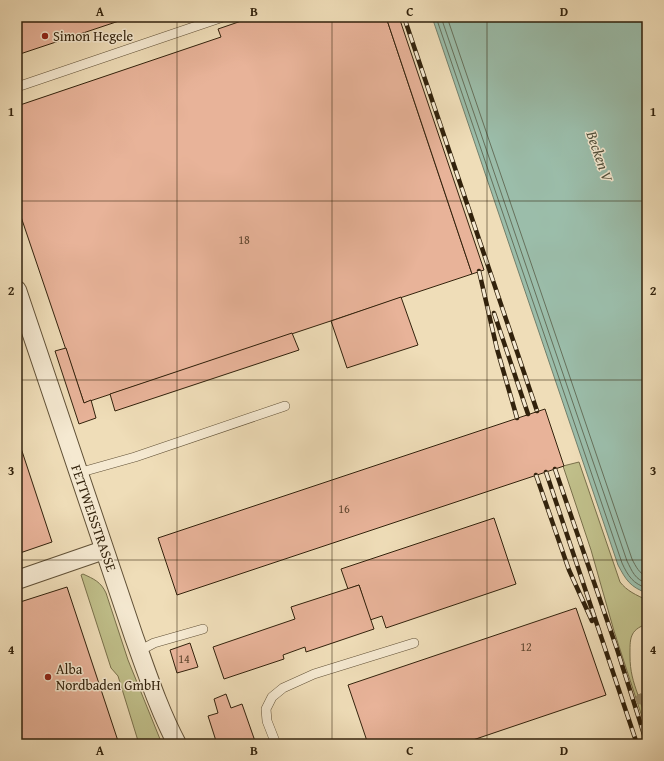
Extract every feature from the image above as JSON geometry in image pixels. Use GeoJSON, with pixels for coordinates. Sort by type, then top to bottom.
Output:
{"type":"FeatureCollection","features":[{"type":"Feature","properties":{"kind":"street","name":"FETTWEISSTRASSE"},"geometry":{"type":"LineString","coordinates":[[17,290],[139,651],[177,744]]}},
{"type":"Feature","properties":{"kind":"street"},"geometry":{"type":"LineString","coordinates":[[17,580],[104,550]]}},
{"type":"Feature","properties":{"kind":"lane"},"geometry":{"type":"LineString","coordinates":[[17,87],[223,17]]}},
{"type":"Feature","properties":{"kind":"lane"},"geometry":{"type":"LineString","coordinates":[[78,473],[135,457],[285,406]]}},
{"type":"Feature","properties":{"kind":"lane"},"geometry":{"type":"LineString","coordinates":[[139,651],[154,643],[203,629]]}},
{"type":"Feature","properties":{"kind":"lane"},"geometry":{"type":"LineString","coordinates":[[276,744],[267,721],[266,709],[272,697],[283,688],[314,674],[414,642]]}},
{"type":"Feature","properties":{"kind":"shaded area"},"geometry":{"type":"Polygon","coordinates":[[[579,462],[620,582],[635,594],[647,600],[647,624],[641,626],[634,632],[630,650],[632,676],[638,695],[641,694],[644,702],[641,703],[647,722],[647,732],[614,631],[591,550],[563,466],[579,462]]]}},
{"type":"Feature","properties":{"kind":"shaded area"},"geometry":{"type":"Polygon","coordinates":[[[83,574],[97,581],[106,593],[128,660],[162,744],[139,744],[118,676],[111,668],[81,575],[83,574]]]}},
{"type":"Feature","properties":{"kind":"water","name":"Becken V"},"geometry":{"type":"Polygon","coordinates":[[[432,17],[647,17],[647,593],[632,585],[618,565],[432,17]]]}},
{"type":"Feature","properties":{"kind":"building","name":"Simon Hegele"},"geometry":{"type":"Polygon","coordinates":[[[17,17],[131,17],[17,55],[17,17]]]}},
{"type":"Feature","properties":{"kind":"building"},"geometry":{"type":"Polygon","coordinates":[[[253,17],[386,17],[472,274],[84,403],[17,205],[17,106],[221,37],[218,29],[253,17]]]}},
{"type":"Feature","properties":{"kind":"building"},"geometry":{"type":"Polygon","coordinates":[[[386,17],[399,17],[484,270],[472,274],[386,17]]]}},
{"type":"Feature","properties":{"kind":"building"},"geometry":{"type":"Polygon","coordinates":[[[401,297],[418,345],[347,368],[331,321],[401,297]]]}},
{"type":"Feature","properties":{"kind":"building"},"geometry":{"type":"Polygon","coordinates":[[[292,333],[299,350],[115,411],[110,394],[292,333]]]}},
{"type":"Feature","properties":{"kind":"building"},"geometry":{"type":"Polygon","coordinates":[[[66,348],[84,403],[91,400],[96,418],[79,424],[55,351],[66,348]]]}},
{"type":"Feature","properties":{"kind":"building"},"geometry":{"type":"Polygon","coordinates":[[[545,409],[564,466],[177,595],[158,538],[545,409]]]}},
{"type":"Feature","properties":{"kind":"building"},"geometry":{"type":"Polygon","coordinates":[[[17,436],[52,542],[17,554],[17,436]]]}},
{"type":"Feature","properties":{"kind":"building"},"geometry":{"type":"Polygon","coordinates":[[[494,518],[516,584],[386,628],[382,616],[370,620],[359,585],[348,589],[341,569],[494,518]]]}},
{"type":"Feature","properties":{"kind":"building"},"geometry":{"type":"Polygon","coordinates":[[[359,585],[374,629],[306,652],[305,647],[283,655],[284,659],[224,679],[213,647],[295,619],[291,607],[359,585]]]}},
{"type":"Feature","properties":{"kind":"building"},"geometry":{"type":"Polygon","coordinates":[[[67,587],[119,744],[23,744],[17,726],[17,603],[67,587]]]}},
{"type":"Feature","properties":{"kind":"building"},"geometry":{"type":"Polygon","coordinates":[[[576,608],[606,695],[461,744],[368,744],[348,685],[576,608]]]}},
{"type":"Feature","properties":{"kind":"building"},"geometry":{"type":"Polygon","coordinates":[[[190,643],[198,667],[177,673],[170,650],[190,643]]]}},
{"type":"Feature","properties":{"kind":"building"},"geometry":{"type":"Polygon","coordinates":[[[226,694],[231,708],[242,704],[256,744],[217,744],[208,716],[218,713],[214,699],[226,694]]]}},
{"type":"Feature","properties":{"kind":"railway"},"geometry":{"type":"LineString","coordinates":[[404,17],[537,411]]}},
{"type":"Feature","properties":{"kind":"railway"},"geometry":{"type":"LineString","coordinates":[[479,271],[497,349],[517,418]]}},
{"type":"Feature","properties":{"kind":"railway"},"geometry":{"type":"LineString","coordinates":[[494,313],[528,414]]}},
{"type":"Feature","properties":{"kind":"railway"},"geometry":{"type":"LineString","coordinates":[[555,469],[617,649],[647,744]]}},
{"type":"Feature","properties":{"kind":"railway"},"geometry":{"type":"LineString","coordinates":[[546,472],[637,744]]}},
{"type":"Feature","properties":{"kind":"railway"},"geometry":{"type":"LineString","coordinates":[[536,475],[569,570],[592,621]]}},
{"type":"Feature","properties":{"kind":"place","name":"Simon Hegele"},"geometry":{"type":"Point","coordinates":[45,36]}},
{"type":"Feature","properties":{"kind":"place","name":"Alba Nordbaden GmbH"},"geometry":{"type":"Point","coordinates":[48,677]}}]}
